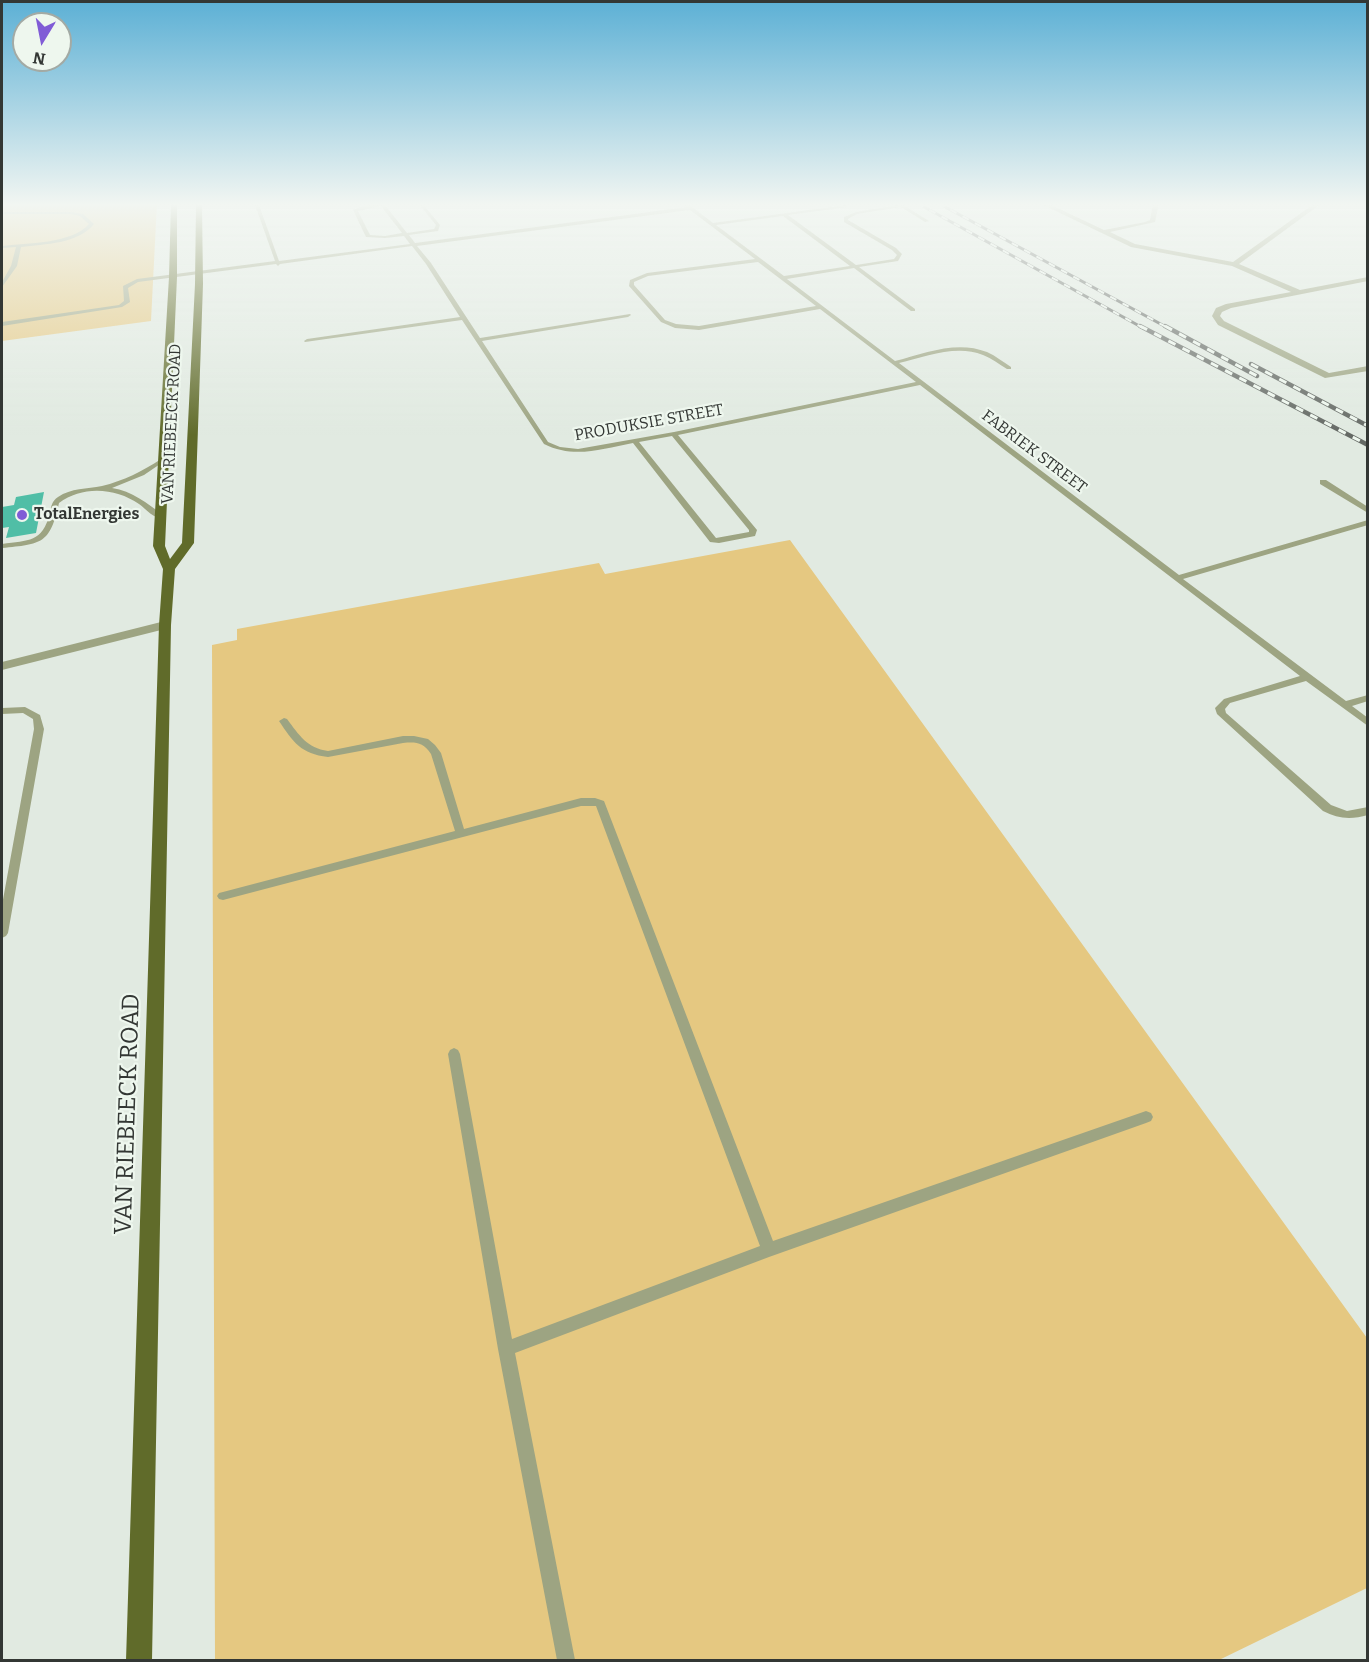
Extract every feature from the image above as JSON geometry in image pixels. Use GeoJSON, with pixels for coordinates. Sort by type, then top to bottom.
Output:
{"type":"FeatureCollection","features":[{"type":"Feature","properties":{"kind":"main road","name":"VAN RIEBEECK ROAD"},"geometry":{"type":"LineString","coordinates":[[139,1660],[165,626],[169,569],[159,546],[173,281]]}},
{"type":"Feature","properties":{"kind":"main road","name":"VAN RIEBEECK ROAD"},"geometry":{"type":"LineString","coordinates":[[169,569],[188,543],[199,281]]}},
{"type":"Feature","properties":{"kind":"street"},"geometry":{"type":"LineString","coordinates":[[1273,281],[1300,292]]}},
{"type":"Feature","properties":{"kind":"street"},"geometry":{"type":"LineString","coordinates":[[1360,281],[1223,308],[1215,316],[1221,323],[1328,376],[1368,368]]}},
{"type":"Feature","properties":{"kind":"street"},"geometry":{"type":"LineString","coordinates":[[2,666],[165,626]]}},
{"type":"Feature","properties":{"kind":"lane"},"geometry":{"type":"LineString","coordinates":[[2,324],[111,309],[127,302],[125,287],[131,283],[148,281]]}},
{"type":"Feature","properties":{"kind":"lane","name":"PRODUKSIE STREET"},"geometry":{"type":"LineString","coordinates":[[439,281],[546,443],[559,449],[578,451],[635,442],[921,383]]}},
{"type":"Feature","properties":{"kind":"lane"},"geometry":{"type":"LineString","coordinates":[[633,281],[632,285],[663,321],[685,328],[699,328],[822,307]]}},
{"type":"Feature","properties":{"kind":"lane","name":"FABRIEK STREET"},"geometry":{"type":"LineString","coordinates":[[786,281],[1368,723]]}},
{"type":"Feature","properties":{"kind":"lane"},"geometry":{"type":"LineString","coordinates":[[873,281],[913,310]]}},
{"type":"Feature","properties":{"kind":"lane"},"geometry":{"type":"LineString","coordinates":[[478,340],[628,315]]}},
{"type":"Feature","properties":{"kind":"lane"},"geometry":{"type":"LineString","coordinates":[[307,341],[463,318]]}},
{"type":"Feature","properties":{"kind":"lane"},"geometry":{"type":"LineString","coordinates":[[894,363],[944,351],[963,350],[987,354],[1009,368]]}},
{"type":"Feature","properties":{"kind":"lane"},"geometry":{"type":"LineString","coordinates":[[635,442],[713,540],[719,541],[752,534],[753,530],[674,434]]}},
{"type":"Feature","properties":{"kind":"lane"},"geometry":{"type":"LineString","coordinates":[[2,546],[45,536],[49,531],[56,502],[61,498],[78,491],[100,488],[145,472],[163,460]]}},
{"type":"Feature","properties":{"kind":"lane"},"geometry":{"type":"LineString","coordinates":[[1323,482],[1368,511]]}},
{"type":"Feature","properties":{"kind":"lane"},"geometry":{"type":"LineString","coordinates":[[100,488],[127,492],[144,502],[160,517]]}},
{"type":"Feature","properties":{"kind":"lane"},"geometry":{"type":"LineString","coordinates":[[1177,578],[1368,522]]}},
{"type":"Feature","properties":{"kind":"lane"},"geometry":{"type":"LineString","coordinates":[[1308,677],[1227,701],[1220,708],[1222,714],[1327,808],[1344,815],[1354,816],[1368,811]]}},
{"type":"Feature","properties":{"kind":"lane"},"geometry":{"type":"LineString","coordinates":[[1344,705],[1368,698]]}},
{"type":"Feature","properties":{"kind":"lane"},"geometry":{"type":"LineString","coordinates":[[2,711],[25,710],[37,717],[39,729],[2,933]]}},
{"type":"Feature","properties":{"kind":"lane"},"geometry":{"type":"LineString","coordinates":[[284,722],[304,747],[318,753],[338,752],[405,740],[419,739],[429,743],[436,753],[460,832]]}},
{"type":"Feature","properties":{"kind":"lane"},"geometry":{"type":"LineString","coordinates":[[224,896],[581,801],[600,804],[769,1250]]}},
{"type":"Feature","properties":{"kind":"lane"},"geometry":{"type":"LineString","coordinates":[[454,1054],[506,1349],[566,1660]]}},
{"type":"Feature","properties":{"kind":"lane"},"geometry":{"type":"LineString","coordinates":[[506,1349],[769,1250],[1146,1117]]}},
{"type":"Feature","properties":{"kind":"shaded area"},"geometry":{"type":"Polygon","coordinates":[[[2,281],[153,281],[151,321],[2,341],[2,281]]]}},
{"type":"Feature","properties":{"kind":"shaded area"},"geometry":{"type":"Polygon","coordinates":[[[790,540],[1367,1338],[1367,1588],[1219,1660],[215,1660],[212,645],[237,640],[237,629],[599,563],[605,574],[790,540]]]}},
{"type":"Feature","properties":{"kind":"building"},"geometry":{"type":"Polygon","coordinates":[[[44,492],[36,533],[6,538],[9,527],[2,528],[2,507],[14,505],[16,497],[44,492]]]}},
{"type":"Feature","properties":{"kind":"railway"},"geometry":{"type":"LineString","coordinates":[[1057,281],[1143,328]]}},
{"type":"Feature","properties":{"kind":"railway"},"geometry":{"type":"LineString","coordinates":[[1081,281],[1168,328]]}},
{"type":"Feature","properties":{"kind":"railway"},"geometry":{"type":"LineString","coordinates":[[1140,326],[1368,445]]}},
{"type":"Feature","properties":{"kind":"railway"},"geometry":{"type":"LineString","coordinates":[[1165,326],[1257,376]]}},
{"type":"Feature","properties":{"kind":"railway"},"geometry":{"type":"LineString","coordinates":[[1251,364],[1368,426]]}},
{"type":"Feature","properties":{"kind":"place","name":"TotalEnergies"},"geometry":{"type":"Point","coordinates":[22,515]}}]}
